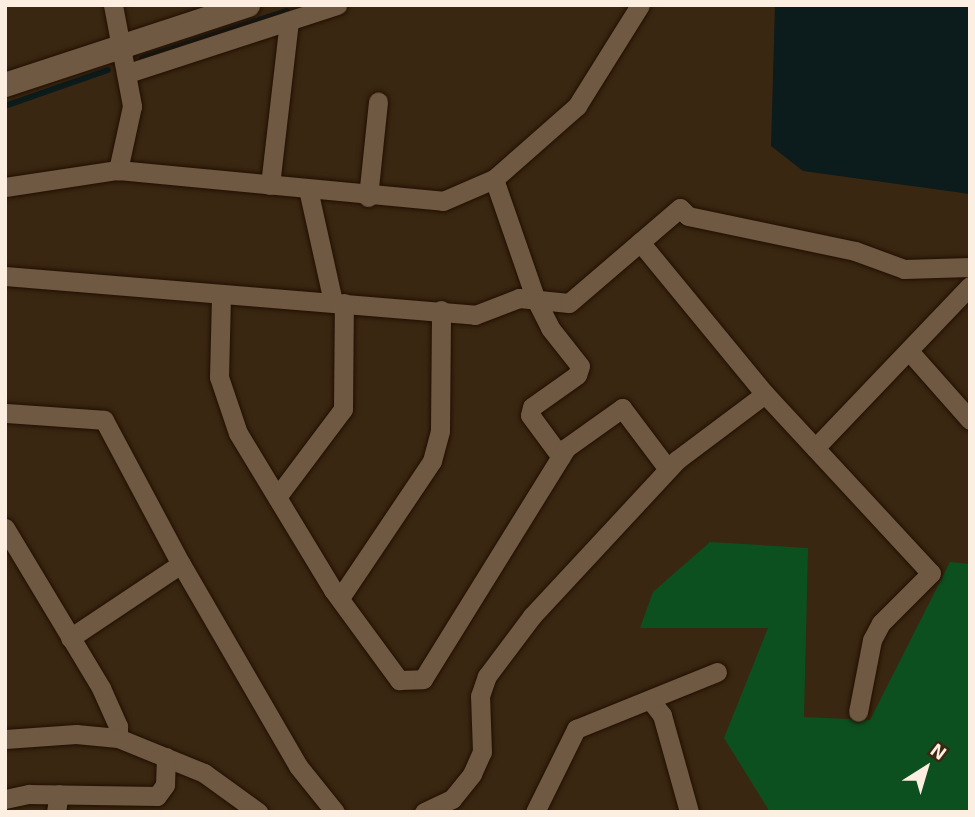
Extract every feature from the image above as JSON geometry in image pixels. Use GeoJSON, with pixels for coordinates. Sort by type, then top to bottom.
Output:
{"type":"FeatureCollection","features":[{"type":"Feature","properties":{"kind":"street"},"geometry":{"type":"LineString","coordinates":[[113,5],[132,106],[118,170]]}},
{"type":"Feature","properties":{"kind":"street"},"geometry":{"type":"LineString","coordinates":[[124,61],[248,5]]}},
{"type":"Feature","properties":{"kind":"street"},"geometry":{"type":"LineString","coordinates":[[5,85],[124,61],[289,21],[337,5]]}},
{"type":"Feature","properties":{"kind":"street"},"geometry":{"type":"LineString","coordinates":[[5,187],[118,170],[368,197],[443,201],[494,179],[577,106],[640,5]]}},
{"type":"Feature","properties":{"kind":"street"},"geometry":{"type":"LineString","coordinates":[[271,185],[289,21]]}},
{"type":"Feature","properties":{"kind":"street"},"geometry":{"type":"LineString","coordinates":[[368,197],[378,102]]}},
{"type":"Feature","properties":{"kind":"street"},"geometry":{"type":"LineString","coordinates":[[494,179],[536,300],[550,328],[580,366],[577,375],[532,407],[530,415],[561,457]]}},
{"type":"Feature","properties":{"kind":"street"},"geometry":{"type":"LineString","coordinates":[[276,497],[343,409],[338,302],[308,190]]}},
{"type":"Feature","properties":{"kind":"street"},"geometry":{"type":"LineString","coordinates":[[5,276],[222,296],[441,310],[475,315],[519,298],[569,303],[680,208],[688,216],[855,251],[904,269],[970,267]]}},
{"type":"Feature","properties":{"kind":"street"},"geometry":{"type":"LineString","coordinates":[[640,242],[765,394],[931,573],[881,623],[872,640],[858,712]]}},
{"type":"Feature","properties":{"kind":"street"},"geometry":{"type":"LineString","coordinates":[[815,448],[970,286]]}},
{"type":"Feature","properties":{"kind":"street"},"geometry":{"type":"LineString","coordinates":[[222,296],[219,377],[225,402],[238,433],[340,598],[399,680],[423,679],[566,448],[622,408],[668,469]]}},
{"type":"Feature","properties":{"kind":"street"},"geometry":{"type":"LineString","coordinates":[[340,598],[432,461],[440,431],[441,310]]}},
{"type":"Feature","properties":{"kind":"street"},"geometry":{"type":"LineString","coordinates":[[909,351],[970,420]]}},
{"type":"Feature","properties":{"kind":"street"},"geometry":{"type":"LineString","coordinates":[[441,810],[466,784],[482,752],[480,696],[487,676],[532,616],[668,469],[765,394]]}},
{"type":"Feature","properties":{"kind":"street"},"geometry":{"type":"LineString","coordinates":[[5,413],[104,420],[180,564],[298,766],[335,812]]}},
{"type":"Feature","properties":{"kind":"street"},"geometry":{"type":"LineString","coordinates":[[5,528],[101,688],[118,726],[118,738]]}},
{"type":"Feature","properties":{"kind":"street"},"geometry":{"type":"LineString","coordinates":[[70,638],[180,564]]}},
{"type":"Feature","properties":{"kind":"street"},"geometry":{"type":"LineString","coordinates":[[535,812],[569,736],[603,716],[651,701],[717,672]]}},
{"type":"Feature","properties":{"kind":"street"},"geometry":{"type":"LineString","coordinates":[[651,701],[662,715],[689,812]]}},
{"type":"Feature","properties":{"kind":"street"},"geometry":{"type":"LineString","coordinates":[[5,738],[76,734],[118,738],[204,773],[258,812]]}},
{"type":"Feature","properties":{"kind":"street"},"geometry":{"type":"LineString","coordinates":[[5,799],[57,803],[157,796],[165,785],[166,757]]}},
{"type":"Feature","properties":{"kind":"green space"},"geometry":{"type":"Polygon","coordinates":[[[710,542],[808,548],[804,717],[870,720],[950,562],[970,564],[970,812],[770,812],[724,738],[768,628],[640,628],[653,592],[710,542]]]}},
{"type":"Feature","properties":{"kind":"shaded area"},"geometry":{"type":"Polygon","coordinates":[[[775,5],[970,5],[970,194],[803,171],[771,146],[775,5]]]}},
{"type":"Feature","properties":{"kind":"waterway"},"geometry":{"type":"LineString","coordinates":[[142,58],[287,11]]}},
{"type":"Feature","properties":{"kind":"waterway"},"geometry":{"type":"LineString","coordinates":[[5,106],[108,70]]}}]}
